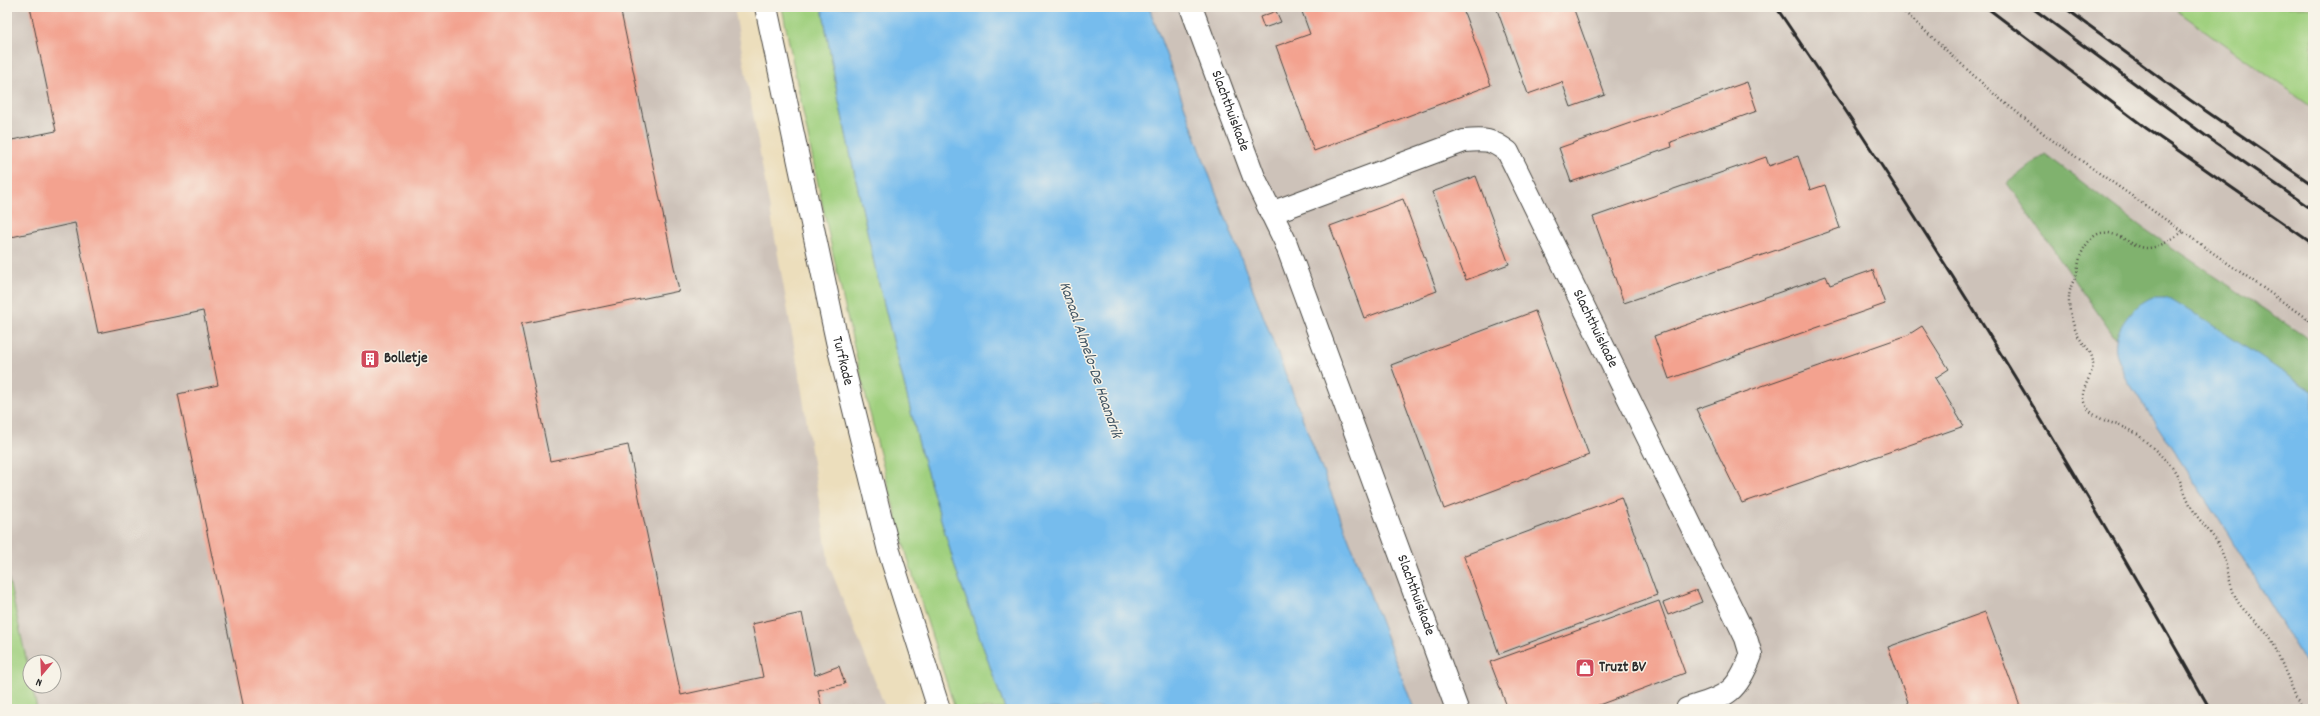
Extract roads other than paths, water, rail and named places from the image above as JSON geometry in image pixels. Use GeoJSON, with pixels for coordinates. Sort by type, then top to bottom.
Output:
{"type":"FeatureCollection","features":[{"type":"Feature","properties":{"kind":"street","name":"Turfkade"},"geometry":{"type":"LineString","coordinates":[[766,7],[839,348],[889,551],[938,709]]}},
{"type":"Feature","properties":{"kind":"street","name":"Slachthuiskade"},"geometry":{"type":"LineString","coordinates":[[1191,7],[1254,177],[1288,249],[1457,709]]}},
{"type":"Feature","properties":{"kind":"street","name":"Slachthuiskade"},"geometry":{"type":"LineString","coordinates":[[1271,213],[1464,141],[1482,140],[1495,142],[1508,152],[1746,638],[1751,655],[1744,673],[1736,686],[1719,698],[1687,709]]}},
{"type":"Feature","properties":{"kind":"water","name":"Kanaal Almelo-De Haandrik"},"geometry":{"type":"Polygon","coordinates":[[[822,7],[1149,7],[1210,177],[1414,709],[1005,709],[956,570],[921,452],[876,272],[838,97],[822,7]]]}},
{"type":"Feature","properties":{"kind":"water"},"geometry":{"type":"Polygon","coordinates":[[[2153,297],[2166,297],[2206,321],[2313,392],[2313,676],[2227,532],[2126,378],[2116,352],[2117,335],[2126,319],[2132,312],[2146,300],[2153,297]]]}},
{"type":"Feature","properties":{"kind":"railway"},"geometry":{"type":"LineString","coordinates":[[1776,7],[1834,92],[2000,353],[2107,530],[2210,709]]}},
{"type":"Feature","properties":{"kind":"railway"},"geometry":{"type":"LineString","coordinates":[[1986,7],[2146,128],[2313,244]]}},
{"type":"Feature","properties":{"kind":"railway"},"geometry":{"type":"LineString","coordinates":[[2031,7],[2206,136],[2313,210]]}},
{"type":"Feature","properties":{"kind":"railway"},"geometry":{"type":"LineString","coordinates":[[2064,7],[2190,100],[2313,185]]}},
{"type":"Feature","properties":{"kind":"place","name":"Bolletje"},"geometry":{"type":"Point","coordinates":[370,359]}},
{"type":"Feature","properties":{"kind":"place","name":"Truzt BV"},"geometry":{"type":"Point","coordinates":[1585,668]}}]}
